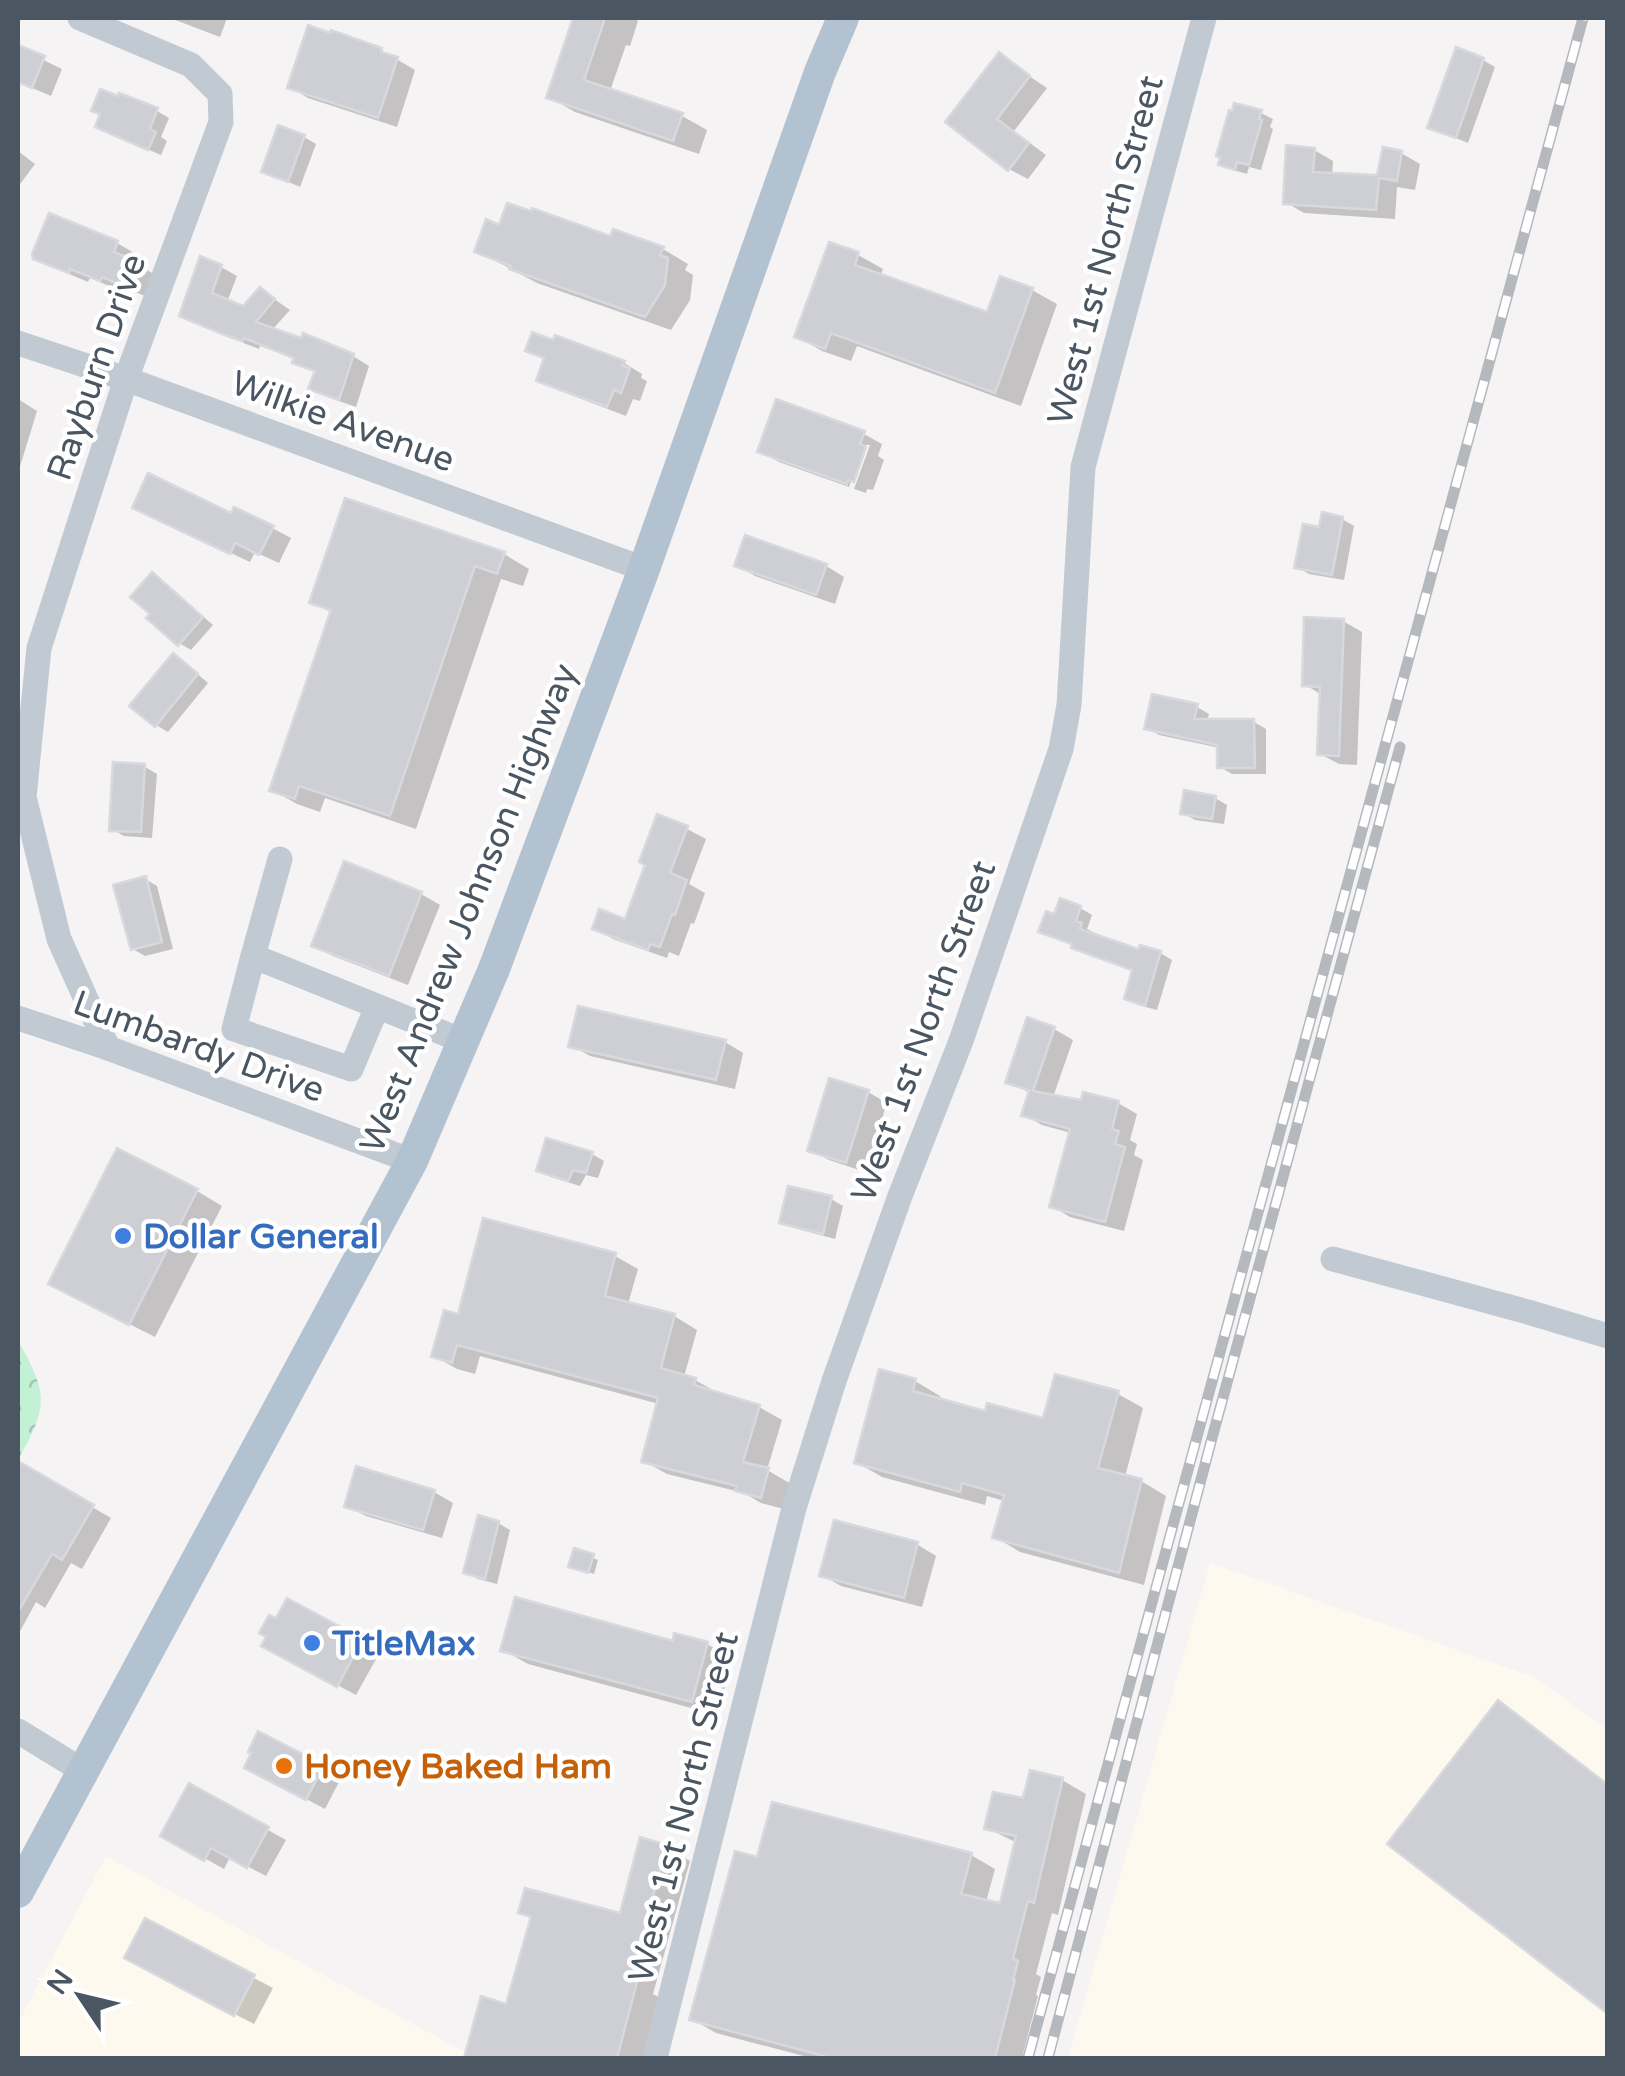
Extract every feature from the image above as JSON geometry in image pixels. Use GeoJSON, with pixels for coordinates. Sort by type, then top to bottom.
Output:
{"type":"FeatureCollection","features":[{"type":"Feature","properties":{"kind":"main road","name":"West Andrew Johnson Highway"},"geometry":{"type":"LineString","coordinates":[[18,1892],[412,1162],[501,951],[644,568],[820,72],[843,18]]}},
{"type":"Feature","properties":{"kind":"street","name":"Rayburn Drive"},"geometry":{"type":"LineString","coordinates":[[80,18],[191,64],[220,94],[220,122],[126,379],[39,648],[24,797],[59,939],[108,1048]]}},
{"type":"Feature","properties":{"kind":"street","name":"West 1st North Street"},"geometry":{"type":"LineString","coordinates":[[655,2058],[794,1508],[834,1381],[961,1041],[1062,749],[1069,706],[1083,467],[1204,18]]}},
{"type":"Feature","properties":{"kind":"street","name":"Wilkie Avenue"},"geometry":{"type":"LineString","coordinates":[[18,343],[644,568]]}},
{"type":"Feature","properties":{"kind":"street"},"geometry":{"type":"LineString","coordinates":[[280,859],[234,1029],[351,1069],[377,1007]]}},
{"type":"Feature","properties":{"kind":"street"},"geometry":{"type":"LineString","coordinates":[[253,956],[463,1042]]}},
{"type":"Feature","properties":{"kind":"street","name":"Lumbardy Drive"},"geometry":{"type":"LineString","coordinates":[[18,1018],[412,1162]]}},
{"type":"Feature","properties":{"kind":"street"},"geometry":{"type":"LineString","coordinates":[[1333,1260],[1608,1336]]}},
{"type":"Feature","properties":{"kind":"street"},"geometry":{"type":"LineString","coordinates":[[18,1731],[82,1771]]}},
{"type":"Feature","properties":{"kind":"shaded area"},"geometry":{"type":"Polygon","coordinates":[[[1210,1563],[1534,1677],[1607,1729],[1607,2058],[1068,2058],[1210,1563]]]}},
{"type":"Feature","properties":{"kind":"shaded area"},"geometry":{"type":"Polygon","coordinates":[[[106,1856],[470,2055],[469,2058],[18,2058],[18,2023],[106,1856]]]}},
{"type":"Feature","properties":{"kind":"green space"},"geometry":{"type":"Polygon","coordinates":[[[18,1343],[36,1377],[41,1402],[35,1427],[18,1460],[18,1343]]]}},
{"type":"Feature","properties":{"kind":"building"},"geometry":{"type":"Polygon","coordinates":[[[573,18],[605,18],[584,80],[683,113],[673,141],[546,98],[573,18]]]}},
{"type":"Feature","properties":{"kind":"building"},"geometry":{"type":"Polygon","coordinates":[[[308,25],[382,48],[381,52],[398,57],[378,118],[287,88],[308,25]]]}},
{"type":"Feature","properties":{"kind":"building"},"geometry":{"type":"Polygon","coordinates":[[[18,45],[45,56],[32,88],[18,82],[18,45]]]}},
{"type":"Feature","properties":{"kind":"building"},"geometry":{"type":"Polygon","coordinates":[[[1456,47],[1484,58],[1456,138],[1427,128],[1456,47]]]}},
{"type":"Feature","properties":{"kind":"building"},"geometry":{"type":"Polygon","coordinates":[[[999,52],[1030,76],[997,119],[1029,143],[1008,171],[945,122],[999,52]]]}},
{"type":"Feature","properties":{"kind":"building"},"geometry":{"type":"Polygon","coordinates":[[[100,89],[158,108],[150,129],[156,132],[148,150],[95,127],[100,114],[91,111],[100,89]]]}},
{"type":"Feature","properties":{"kind":"building"},"geometry":{"type":"Polygon","coordinates":[[[1234,103],[1262,110],[1249,165],[1237,162],[1235,170],[1218,165],[1220,157],[1216,156],[1234,103]]]}},
{"type":"Feature","properties":{"kind":"building"},"geometry":{"type":"Polygon","coordinates":[[[278,125],[305,135],[288,182],[261,172],[278,125]]]}},
{"type":"Feature","properties":{"kind":"building"},"geometry":{"type":"Polygon","coordinates":[[[1286,145],[1315,148],[1313,172],[1377,175],[1383,147],[1402,151],[1397,181],[1379,178],[1376,210],[1283,204],[1286,145]]]}},
{"type":"Feature","properties":{"kind":"building"},"geometry":{"type":"Polygon","coordinates":[[[507,203],[610,236],[613,229],[664,247],[660,255],[668,258],[665,285],[645,317],[509,269],[511,266],[474,252],[486,219],[499,225],[507,203]]]}},
{"type":"Feature","properties":{"kind":"building"},"geometry":{"type":"Polygon","coordinates":[[[49,213],[118,241],[114,252],[137,261],[126,287],[70,269],[69,273],[33,259],[49,213]]]}},
{"type":"Feature","properties":{"kind":"building"},"geometry":{"type":"Polygon","coordinates":[[[829,242],[859,252],[855,265],[987,312],[1000,276],[1033,288],[995,393],[831,333],[825,349],[794,337],[829,242]]]}},
{"type":"Feature","properties":{"kind":"building"},"geometry":{"type":"Polygon","coordinates":[[[200,256],[222,265],[212,293],[243,306],[260,287],[275,299],[256,322],[301,338],[303,333],[354,354],[339,400],[308,389],[315,371],[292,363],[294,358],[179,316],[200,256]]]}},
{"type":"Feature","properties":{"kind":"building"},"geometry":{"type":"Polygon","coordinates":[[[532,332],[553,340],[555,335],[625,361],[623,366],[630,368],[621,393],[614,390],[607,407],[536,381],[544,358],[525,351],[532,332]]]}},
{"type":"Feature","properties":{"kind":"building"},"geometry":{"type":"Polygon","coordinates":[[[776,399],[865,431],[860,444],[866,447],[854,482],[848,480],[847,484],[757,452],[776,399]]]}},
{"type":"Feature","properties":{"kind":"building"},"geometry":{"type":"Polygon","coordinates":[[[148,473],[231,513],[234,507],[274,526],[259,555],[235,543],[230,554],[132,508],[148,473]]]}},
{"type":"Feature","properties":{"kind":"building"},"geometry":{"type":"Polygon","coordinates":[[[345,498],[505,552],[497,574],[475,566],[390,816],[299,786],[295,799],[269,791],[331,610],[309,603],[345,498]]]}},
{"type":"Feature","properties":{"kind":"building"},"geometry":{"type":"Polygon","coordinates":[[[1322,512],[1343,517],[1332,575],[1294,568],[1303,524],[1319,527],[1322,512]]]}},
{"type":"Feature","properties":{"kind":"building"},"geometry":{"type":"Polygon","coordinates":[[[745,535],[827,564],[816,595],[734,566],[745,535]]]}},
{"type":"Feature","properties":{"kind":"building"},"geometry":{"type":"Polygon","coordinates":[[[152,572],[203,617],[178,646],[146,618],[150,614],[130,597],[152,572]]]}},
{"type":"Feature","properties":{"kind":"building"},"geometry":{"type":"Polygon","coordinates":[[[1304,617],[1344,619],[1339,756],[1317,755],[1320,687],[1302,686],[1304,617]]]}},
{"type":"Feature","properties":{"kind":"building"},"geometry":{"type":"Polygon","coordinates":[[[173,653],[198,674],[155,727],[129,706],[173,653]]]}},
{"type":"Feature","properties":{"kind":"building"},"geometry":{"type":"Polygon","coordinates":[[[1152,694],[1198,704],[1194,719],[1254,719],[1255,768],[1217,768],[1217,745],[1144,729],[1152,694]]]}},
{"type":"Feature","properties":{"kind":"building"},"geometry":{"type":"Polygon","coordinates":[[[113,762],[145,764],[141,832],[109,831],[113,762]]]}},
{"type":"Feature","properties":{"kind":"building"},"geometry":{"type":"Polygon","coordinates":[[[1184,790],[1216,796],[1212,819],[1180,814],[1184,790]]]}},
{"type":"Feature","properties":{"kind":"building"},"geometry":{"type":"Polygon","coordinates":[[[657,814],[688,826],[670,873],[687,880],[660,947],[650,944],[648,950],[592,929],[599,909],[625,919],[645,865],[639,862],[657,814]]]}},
{"type":"Feature","properties":{"kind":"building"},"geometry":{"type":"Polygon","coordinates":[[[344,861],[422,892],[389,976],[311,946],[344,861]]]}},
{"type":"Feature","properties":{"kind":"building"},"geometry":{"type":"Polygon","coordinates":[[[146,876],[162,942],[131,950],[113,885],[146,876]]]}},
{"type":"Feature","properties":{"kind":"building"},"geometry":{"type":"Polygon","coordinates":[[[1060,898],[1081,906],[1076,921],[1082,923],[1080,929],[1138,949],[1140,945],[1161,951],[1145,1006],[1124,999],[1132,970],[1038,932],[1046,911],[1054,914],[1060,898]]]}},
{"type":"Feature","properties":{"kind":"building"},"geometry":{"type":"Polygon","coordinates":[[[578,1006],[726,1040],[716,1080],[568,1047],[578,1006]]]}},
{"type":"Feature","properties":{"kind":"building"},"geometry":{"type":"Polygon","coordinates":[[[1027,1017],[1055,1027],[1033,1091],[1081,1100],[1083,1092],[1119,1101],[1112,1129],[1119,1131],[1115,1144],[1125,1147],[1105,1222],[1049,1207],[1070,1129],[1021,1116],[1029,1090],[1005,1083],[1027,1017]]]}},
{"type":"Feature","properties":{"kind":"building"},"geometry":{"type":"Polygon","coordinates":[[[829,1078],[869,1090],[846,1163],[807,1151],[829,1078]]]}},
{"type":"Feature","properties":{"kind":"building"},"geometry":{"type":"Polygon","coordinates":[[[546,1138],[593,1152],[586,1173],[573,1170],[568,1181],[536,1171],[546,1138]]]}},
{"type":"Feature","properties":{"kind":"building","name":"Dollar General"},"geometry":{"type":"Polygon","coordinates":[[[117,1148],[198,1189],[129,1325],[48,1284],[117,1148]]]}},
{"type":"Feature","properties":{"kind":"building"},"geometry":{"type":"Polygon","coordinates":[[[788,1186],[832,1196],[823,1234],[779,1223],[788,1186]]]}},
{"type":"Feature","properties":{"kind":"building"},"geometry":{"type":"Polygon","coordinates":[[[483,1218],[616,1253],[605,1296],[675,1314],[661,1368],[696,1378],[694,1385],[760,1405],[743,1462],[769,1468],[761,1498],[735,1491],[737,1486],[641,1462],[658,1398],[457,1345],[452,1363],[431,1357],[444,1310],[458,1314],[483,1218]]]}},
{"type":"Feature","properties":{"kind":"building"},"geometry":{"type":"Polygon","coordinates":[[[879,1369],[916,1379],[913,1391],[985,1411],[987,1403],[1043,1418],[1055,1374],[1119,1391],[1098,1468],[1142,1479],[1119,1573],[992,1538],[1004,1495],[962,1483],[960,1492],[854,1463],[879,1369]]]}},
{"type":"Feature","properties":{"kind":"building"},"geometry":{"type":"Polygon","coordinates":[[[18,1461],[94,1505],[62,1560],[52,1554],[18,1612],[18,1461]]]}},
{"type":"Feature","properties":{"kind":"building"},"geometry":{"type":"Polygon","coordinates":[[[356,1466],[435,1490],[423,1530],[344,1507],[356,1466]]]}},
{"type":"Feature","properties":{"kind":"building"},"geometry":{"type":"Polygon","coordinates":[[[478,1515],[499,1521],[485,1579],[463,1573],[478,1515]]]}},
{"type":"Feature","properties":{"kind":"building"},"geometry":{"type":"Polygon","coordinates":[[[834,1520],[918,1542],[904,1598],[819,1576],[834,1520]]]}},
{"type":"Feature","properties":{"kind":"building"},"geometry":{"type":"Polygon","coordinates":[[[574,1548],[594,1554],[588,1573],[568,1567],[574,1548]]]}},
{"type":"Feature","properties":{"kind":"building"},"geometry":{"type":"Polygon","coordinates":[[[515,1597],[673,1641],[674,1633],[708,1642],[692,1702],[500,1651],[515,1597]]]}},
{"type":"Feature","properties":{"kind":"building","name":"TitleMax"},"geometry":{"type":"Polygon","coordinates":[[[287,1598],[363,1639],[337,1687],[261,1646],[266,1637],[259,1633],[269,1615],[276,1618],[287,1598]]]}},
{"type":"Feature","properties":{"kind":"building"},"geometry":{"type":"Polygon","coordinates":[[[1498,1700],[1608,1785],[1608,2014],[1387,1844],[1498,1700]]]}},
{"type":"Feature","properties":{"kind":"building","name":"Honey Baked Ham"},"geometry":{"type":"Polygon","coordinates":[[[258,1731],[324,1765],[306,1800],[244,1768],[258,1731]]]}},
{"type":"Feature","properties":{"kind":"building"},"geometry":{"type":"Polygon","coordinates":[[[1030,1770],[1063,1778],[1034,1903],[1028,1901],[1013,1959],[1018,1961],[1015,1980],[995,2058],[831,2058],[689,2020],[735,1851],[757,1857],[772,1802],[972,1853],[961,1894],[1000,1903],[1016,1836],[984,1829],[993,1792],[1023,1798],[1030,1770]]]}},
{"type":"Feature","properties":{"kind":"building"},"geometry":{"type":"Polygon","coordinates":[[[189,1783],[269,1827],[247,1868],[211,1848],[204,1861],[160,1836],[189,1783]]]}},
{"type":"Feature","properties":{"kind":"building"},"geometry":{"type":"Polygon","coordinates":[[[640,1837],[667,1845],[630,1980],[637,1982],[617,2058],[464,2058],[481,1996],[506,2004],[531,1917],[518,1913],[525,1888],[620,1913],[640,1837]]]}},
{"type":"Feature","properties":{"kind":"building"},"geometry":{"type":"Polygon","coordinates":[[[145,1918],[255,1975],[234,2016],[124,1958],[145,1918]]]}},
{"type":"Feature","properties":{"kind":"railway"},"geometry":{"type":"LineString","coordinates":[[1028,2058],[1583,18]]}},
{"type":"Feature","properties":{"kind":"railway"},"geometry":{"type":"LineString","coordinates":[[1048,2058],[1400,747]]}},
{"type":"Feature","properties":{"kind":"place","name":"Dollar General"},"geometry":{"type":"Point","coordinates":[123,1236]}},
{"type":"Feature","properties":{"kind":"place","name":"TitleMax"},"geometry":{"type":"Point","coordinates":[312,1643]}},
{"type":"Feature","properties":{"kind":"place","name":"Honey Baked Ham"},"geometry":{"type":"Point","coordinates":[284,1766]}}]}
